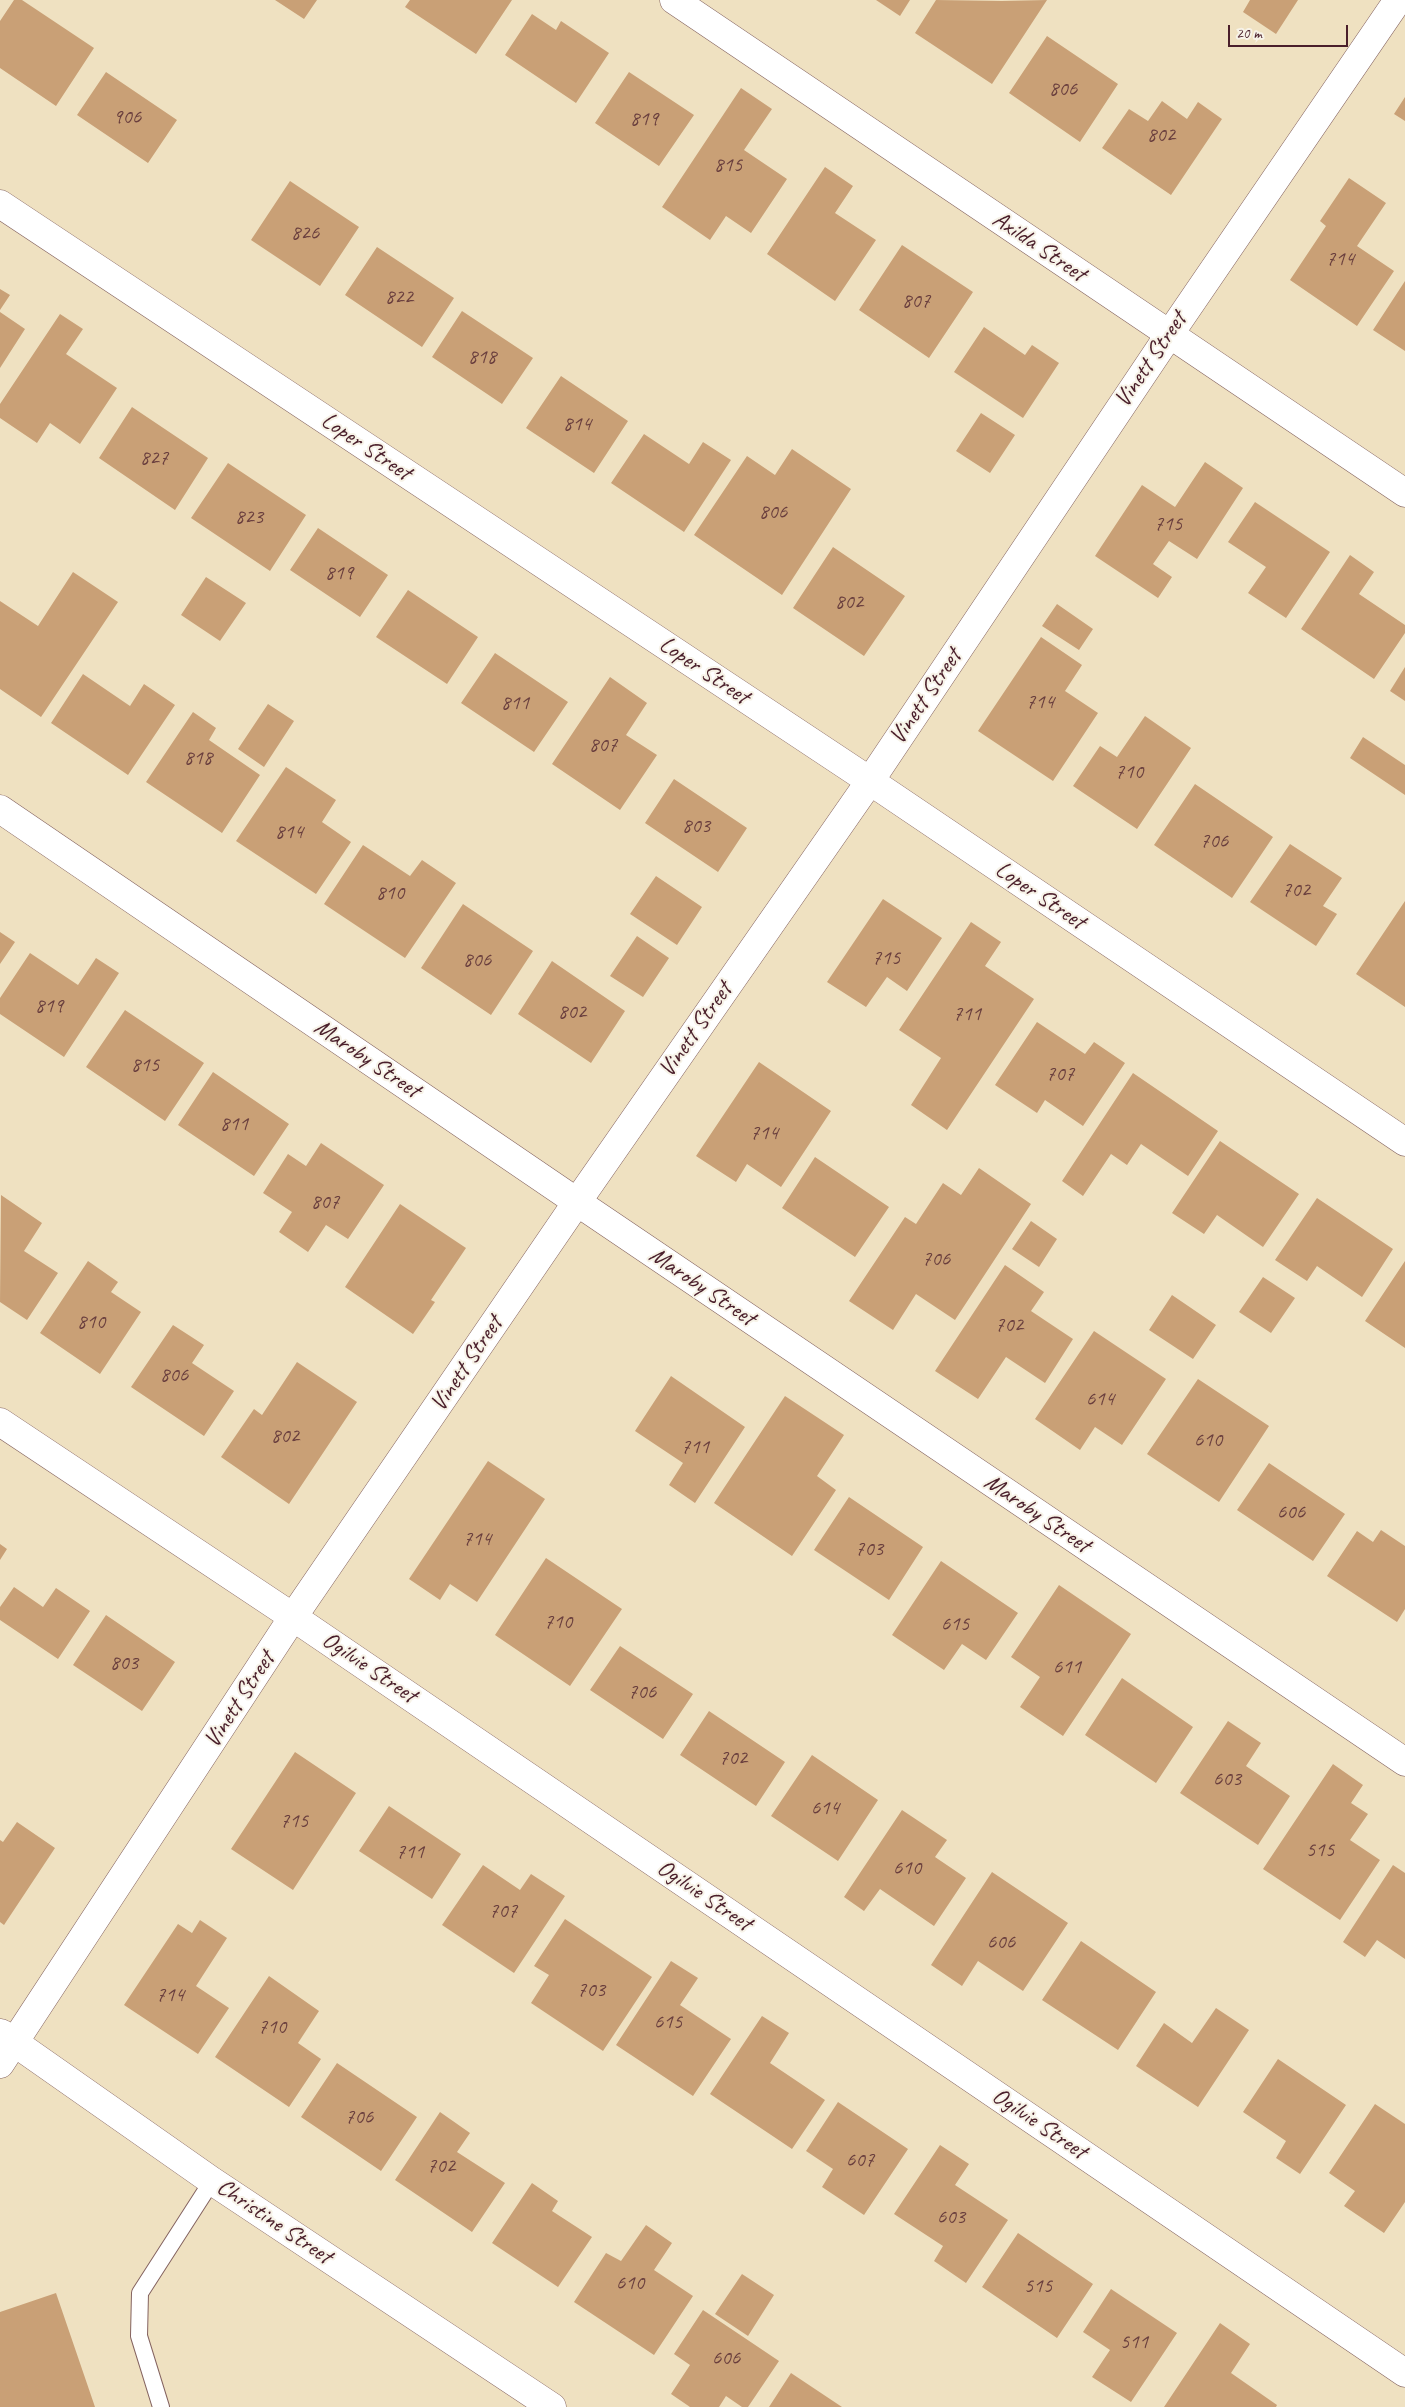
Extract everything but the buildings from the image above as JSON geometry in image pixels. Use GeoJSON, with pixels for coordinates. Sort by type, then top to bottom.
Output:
{"type":"FeatureCollection","features":[{"type":"Feature","properties":{"kind":"street","name":"Axilda Street"},"geometry":{"type":"LineString","coordinates":[[674,0],[1405,493]]}},
{"type":"Feature","properties":{"kind":"street","name":"Vinett Street"},"geometry":{"type":"LineString","coordinates":[[0,2064],[8,2038],[293,1617],[577,1202],[870,781],[1168,334],[1398,0]]}},
{"type":"Feature","properties":{"kind":"street","name":"Loper Street"},"geometry":{"type":"LineString","coordinates":[[0,204],[870,781],[1405,1142]]}},
{"type":"Feature","properties":{"kind":"street","name":"Maroby Street"},"geometry":{"type":"LineString","coordinates":[[0,809],[1405,1762]]}},
{"type":"Feature","properties":{"kind":"street","name":"Ogilvie Street"},"geometry":{"type":"LineString","coordinates":[[0,1422],[293,1617],[1405,2373]]}},
{"type":"Feature","properties":{"kind":"street","name":"Christine Street"},"geometry":{"type":"LineString","coordinates":[[8,2038],[212,2181],[552,2407]]}},
{"type":"Feature","properties":{"kind":"lane"},"geometry":{"type":"LineString","coordinates":[[161,2407],[139,2336],[140,2293],[212,2181]]}}]}
